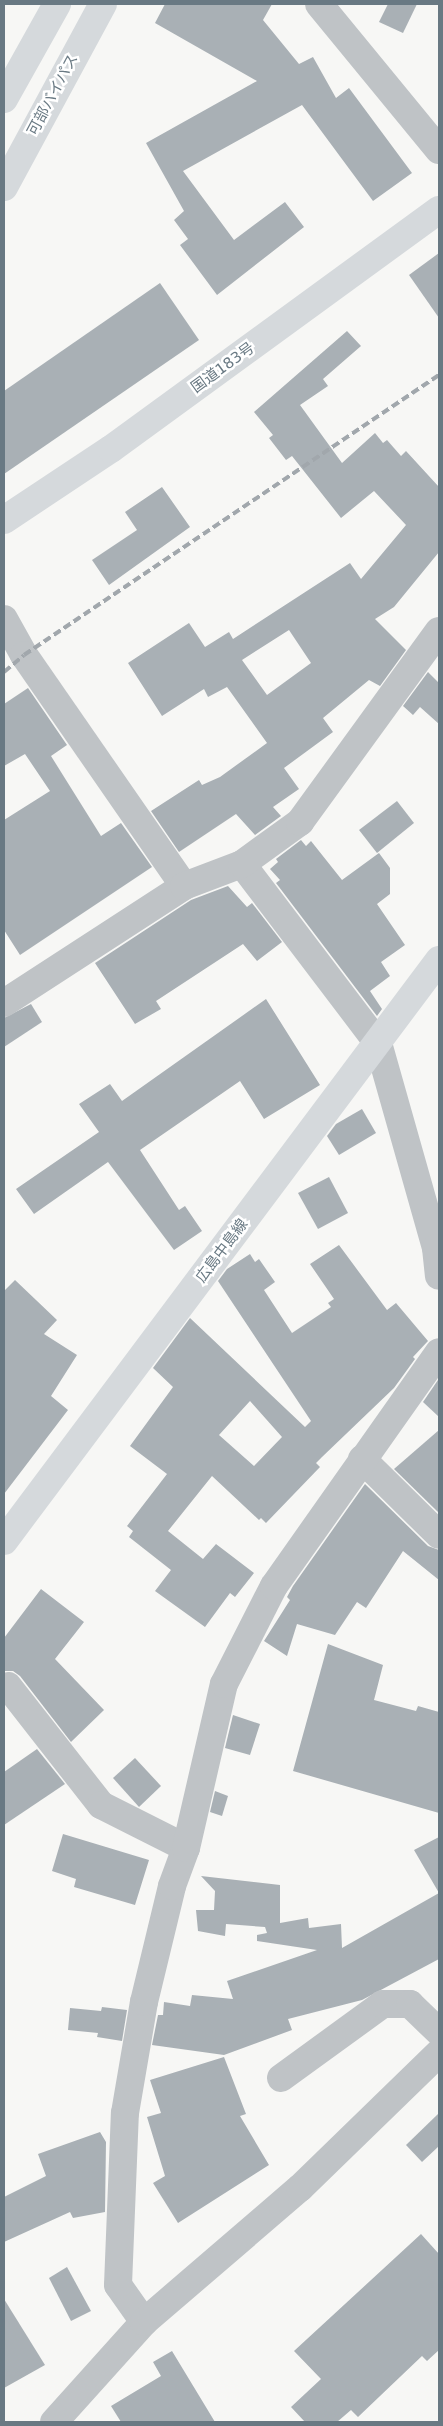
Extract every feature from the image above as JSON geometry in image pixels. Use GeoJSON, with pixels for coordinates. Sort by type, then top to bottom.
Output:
{"type":"FeatureCollection","features":[{"type":"Feature","properties":{"kind":"main road"},"geometry":{"type":"LineString","coordinates":[[4,99],[57,4]]}},
{"type":"Feature","properties":{"kind":"main road","name":"可部バイパス"},"geometry":{"type":"LineString","coordinates":[[4,186],[103,4]]}},
{"type":"Feature","properties":{"kind":"main road","name":"国道183号"},"geometry":{"type":"LineString","coordinates":[[4,520],[111,449],[439,210]]}},
{"type":"Feature","properties":{"kind":"main road","name":"広島中島線"},"geometry":{"type":"LineString","coordinates":[[4,1541],[439,960]]}},
{"type":"Feature","properties":{"kind":"street"},"geometry":{"type":"LineString","coordinates":[[320,4],[439,150]]}},
{"type":"Feature","properties":{"kind":"street"},"geometry":{"type":"LineString","coordinates":[[4,619],[24,654],[184,886]]}},
{"type":"Feature","properties":{"kind":"street"},"geometry":{"type":"LineString","coordinates":[[4,1003],[184,886],[242,864],[300,822],[439,631]]}},
{"type":"Feature","properties":{"kind":"street"},"geometry":{"type":"LineString","coordinates":[[242,864],[378,1043],[436,1248],[439,1276]]}},
{"type":"Feature","properties":{"kind":"street"},"geometry":{"type":"LineString","coordinates":[[144,2322],[118,2285],[125,2112],[144,2002],[172,1886],[186,1848],[224,1684],[274,1586],[439,1352]]}},
{"type":"Feature","properties":{"kind":"street"},"geometry":{"type":"LineString","coordinates":[[362,1459],[439,1535]]}},
{"type":"Feature","properties":{"kind":"street"},"geometry":{"type":"LineString","coordinates":[[8,1686],[101,1805],[186,1848]]}},
{"type":"Feature","properties":{"kind":"street"},"geometry":{"type":"LineString","coordinates":[[281,2078],[383,2004],[410,2004],[439,2032]]}},
{"type":"Feature","properties":{"kind":"street"},"geometry":{"type":"LineString","coordinates":[[54,2422],[144,2322],[300,2188],[439,2053]]}},
{"type":"Feature","properties":{"kind":"building"},"geometry":{"type":"Polygon","coordinates":[[[165,4],[272,4],[263,20],[299,64],[313,57],[336,98],[349,88],[412,173],[373,201],[302,105],[183,171],[234,240],[285,202],[304,227],[217,295],[180,245],[188,239],[174,220],[184,211],[146,143],[257,81],[155,23],[165,4]]]}},
{"type":"Feature","properties":{"kind":"building"},"geometry":{"type":"Polygon","coordinates":[[[388,4],[417,4],[403,33],[379,22],[388,4]]]}},
{"type":"Feature","properties":{"kind":"building"},"geometry":{"type":"Polygon","coordinates":[[[439,253],[439,318],[409,275],[439,253]]]}},
{"type":"Feature","properties":{"kind":"building"},"geometry":{"type":"Polygon","coordinates":[[[160,283],[199,340],[4,474],[4,391],[160,283]]]}},
{"type":"Feature","properties":{"kind":"building"},"geometry":{"type":"Polygon","coordinates":[[[347,331],[361,346],[323,379],[328,386],[300,405],[342,463],[375,433],[383,443],[387,440],[401,456],[406,451],[439,487],[439,552],[394,607],[375,619],[406,650],[380,686],[369,680],[323,718],[333,732],[284,768],[299,789],[273,807],[281,816],[255,835],[236,814],[179,852],[151,811],[199,780],[202,785],[220,777],[267,743],[227,687],[208,697],[204,689],[162,716],[128,663],[189,623],[205,647],[229,632],[233,639],[350,563],[361,579],[406,525],[374,491],[341,518],[292,456],[286,460],[269,438],[273,435],[254,412],[347,331]],[[289,630],[242,660],[267,695],[311,663],[289,630]]]}},
{"type":"Feature","properties":{"kind":"building"},"geometry":{"type":"Polygon","coordinates":[[[162,487],[190,527],[109,585],[92,560],[137,530],[125,512],[162,487]]]}},
{"type":"Feature","properties":{"kind":"building"},"geometry":{"type":"Polygon","coordinates":[[[428,672],[439,683],[439,724],[420,707],[413,715],[403,706],[428,672]]]}},
{"type":"Feature","properties":{"kind":"building"},"geometry":{"type":"Polygon","coordinates":[[[28,688],[67,745],[51,756],[101,836],[121,823],[152,867],[20,955],[4,930],[4,820],[50,791],[25,754],[4,766],[4,704],[28,688]]]}},
{"type":"Feature","properties":{"kind":"building"},"geometry":{"type":"Polygon","coordinates":[[[397,801],[414,823],[377,853],[359,830],[397,801]]]}},
{"type":"Feature","properties":{"kind":"building"},"geometry":{"type":"Polygon","coordinates":[[[301,840],[306,846],[311,841],[342,880],[379,853],[390,868],[390,894],[377,904],[405,945],[381,962],[390,976],[370,991],[382,1009],[377,1016],[276,883],[280,880],[270,869],[278,862],[276,859],[301,840]]]}},
{"type":"Feature","properties":{"kind":"building"},"geometry":{"type":"Polygon","coordinates":[[[228,886],[247,907],[252,903],[282,942],[257,961],[243,944],[156,1001],[161,1009],[135,1024],[95,963],[191,900],[228,886]]]}},
{"type":"Feature","properties":{"kind":"building"},"geometry":{"type":"Polygon","coordinates":[[[266,999],[320,1085],[264,1119],[240,1081],[140,1150],[179,1210],[185,1206],[202,1231],[174,1250],[108,1162],[34,1214],[16,1189],[99,1132],[79,1104],[110,1084],[122,1101],[266,999]]]}},
{"type":"Feature","properties":{"kind":"building"},"geometry":{"type":"Polygon","coordinates":[[[31,1004],[42,1022],[4,1047],[4,1018],[31,1004]]]}},
{"type":"Feature","properties":{"kind":"building"},"geometry":{"type":"Polygon","coordinates":[[[362,1109],[376,1133],[339,1155],[327,1136],[336,1124],[362,1109]]]}},
{"type":"Feature","properties":{"kind":"building"},"geometry":{"type":"Polygon","coordinates":[[[329,1177],[348,1213],[318,1229],[298,1193],[329,1177]]]}},
{"type":"Feature","properties":{"kind":"building"},"geometry":{"type":"Polygon","coordinates":[[[339,1245],[387,1310],[396,1303],[428,1341],[413,1357],[415,1359],[394,1388],[316,1463],[320,1467],[266,1523],[261,1518],[259,1520],[212,1476],[168,1531],[203,1559],[216,1544],[254,1573],[235,1597],[230,1593],[205,1627],[155,1591],[171,1570],[129,1537],[133,1531],[127,1526],[167,1474],[130,1446],[173,1387],[153,1368],[190,1318],[305,1427],[311,1421],[218,1281],[227,1269],[250,1254],[255,1262],[259,1259],[275,1282],[264,1290],[292,1333],[331,1307],[328,1303],[334,1299],[310,1264],[339,1245]],[[250,1401],[219,1435],[254,1466],[282,1437],[250,1401]]]}},
{"type":"Feature","properties":{"kind":"building"},"geometry":{"type":"Polygon","coordinates":[[[15,1280],[57,1320],[44,1334],[77,1355],[51,1396],[68,1410],[4,1494],[4,1291],[15,1280]]]}},
{"type":"Feature","properties":{"kind":"building"},"geometry":{"type":"Polygon","coordinates":[[[439,1381],[439,1417],[423,1402],[439,1381]]]}},
{"type":"Feature","properties":{"kind":"building"},"geometry":{"type":"Polygon","coordinates":[[[439,1430],[439,1513],[394,1469],[439,1430]]]}},
{"type":"Feature","properties":{"kind":"building"},"geometry":{"type":"Polygon","coordinates":[[[365,1484],[428,1546],[439,1550],[439,1580],[403,1551],[366,1608],[357,1602],[335,1635],[297,1624],[287,1656],[264,1641],[290,1600],[287,1597],[293,1586],[365,1484]]]}},
{"type":"Feature","properties":{"kind":"building"},"geometry":{"type":"Polygon","coordinates":[[[41,1589],[84,1622],[55,1659],[104,1710],[71,1742],[20,1676],[13,1671],[4,1671],[4,1638],[41,1589]]]}},
{"type":"Feature","properties":{"kind":"building"},"geometry":{"type":"Polygon","coordinates":[[[328,1644],[383,1665],[374,1700],[416,1711],[418,1706],[439,1712],[439,1813],[293,1771],[328,1644]]]}},
{"type":"Feature","properties":{"kind":"building"},"geometry":{"type":"Polygon","coordinates":[[[233,1715],[260,1724],[250,1755],[225,1748],[233,1715]]]}},
{"type":"Feature","properties":{"kind":"building"},"geometry":{"type":"Polygon","coordinates":[[[37,1749],[65,1784],[4,1825],[4,1772],[37,1749]]]}},
{"type":"Feature","properties":{"kind":"building"},"geometry":{"type":"Polygon","coordinates":[[[135,1758],[161,1786],[139,1807],[113,1778],[135,1758]]]}},
{"type":"Feature","properties":{"kind":"building"},"geometry":{"type":"Polygon","coordinates":[[[215,1791],[228,1796],[222,1816],[210,1812],[215,1791]]]}},
{"type":"Feature","properties":{"kind":"building"},"geometry":{"type":"Polygon","coordinates":[[[63,1834],[149,1860],[135,1905],[74,1887],[76,1879],[52,1871],[63,1834]]]}},
{"type":"Feature","properties":{"kind":"building"},"geometry":{"type":"Polygon","coordinates":[[[439,1837],[439,1893],[414,1850],[439,1837]]]}},
{"type":"Feature","properties":{"kind":"building"},"geometry":{"type":"Polygon","coordinates":[[[201,1876],[280,1885],[280,1923],[308,1918],[309,1928],[341,1924],[342,1948],[439,1893],[439,1959],[362,2000],[288,2019],[292,2030],[224,2055],[152,2045],[158,2015],[163,2015],[164,2002],[190,2006],[192,1995],[233,1999],[227,1981],[317,1950],[257,1941],[257,1935],[267,1933],[265,1927],[226,1924],[225,1936],[198,1931],[196,1910],[214,1910],[215,1891],[201,1876]]]}},
{"type":"Feature","properties":{"kind":"building"},"geometry":{"type":"Polygon","coordinates":[[[102,2007],[127,2010],[122,2041],[97,2037],[98,2033],[68,2030],[70,2008],[101,2011],[102,2007]]]}},
{"type":"Feature","properties":{"kind":"building"},"geometry":{"type":"Polygon","coordinates":[[[224,2057],[246,2114],[240,2116],[269,2165],[178,2223],[153,2183],[165,2176],[147,2117],[161,2113],[150,2080],[224,2057]]]}},
{"type":"Feature","properties":{"kind":"building"},"geometry":{"type":"Polygon","coordinates":[[[439,2113],[439,2146],[422,2162],[406,2145],[439,2113]]]}},
{"type":"Feature","properties":{"kind":"building"},"geometry":{"type":"Polygon","coordinates":[[[100,2132],[106,2142],[105,2212],[73,2218],[70,2212],[4,2242],[4,2197],[46,2176],[38,2154],[100,2132]]]}},
{"type":"Feature","properties":{"kind":"building"},"geometry":{"type":"Polygon","coordinates":[[[421,2234],[439,2254],[439,2350],[427,2361],[422,2356],[358,2417],[351,2410],[337,2422],[305,2422],[291,2407],[321,2379],[294,2351],[421,2234]]]}},
{"type":"Feature","properties":{"kind":"building"},"geometry":{"type":"Polygon","coordinates":[[[67,2267],[91,2311],[71,2321],[49,2278],[67,2267]]]}},
{"type":"Feature","properties":{"kind":"building"},"geometry":{"type":"Polygon","coordinates":[[[4,2299],[45,2365],[4,2388],[4,2299]]]}},
{"type":"Feature","properties":{"kind":"building"},"geometry":{"type":"Polygon","coordinates":[[[172,2351],[215,2422],[121,2422],[111,2406],[161,2376],[153,2362],[172,2351]]]}},
{"type":"Feature","properties":{"kind":"railway"},"geometry":{"type":"LineString","coordinates":[[4,672],[24,655],[439,375]]}}]}
